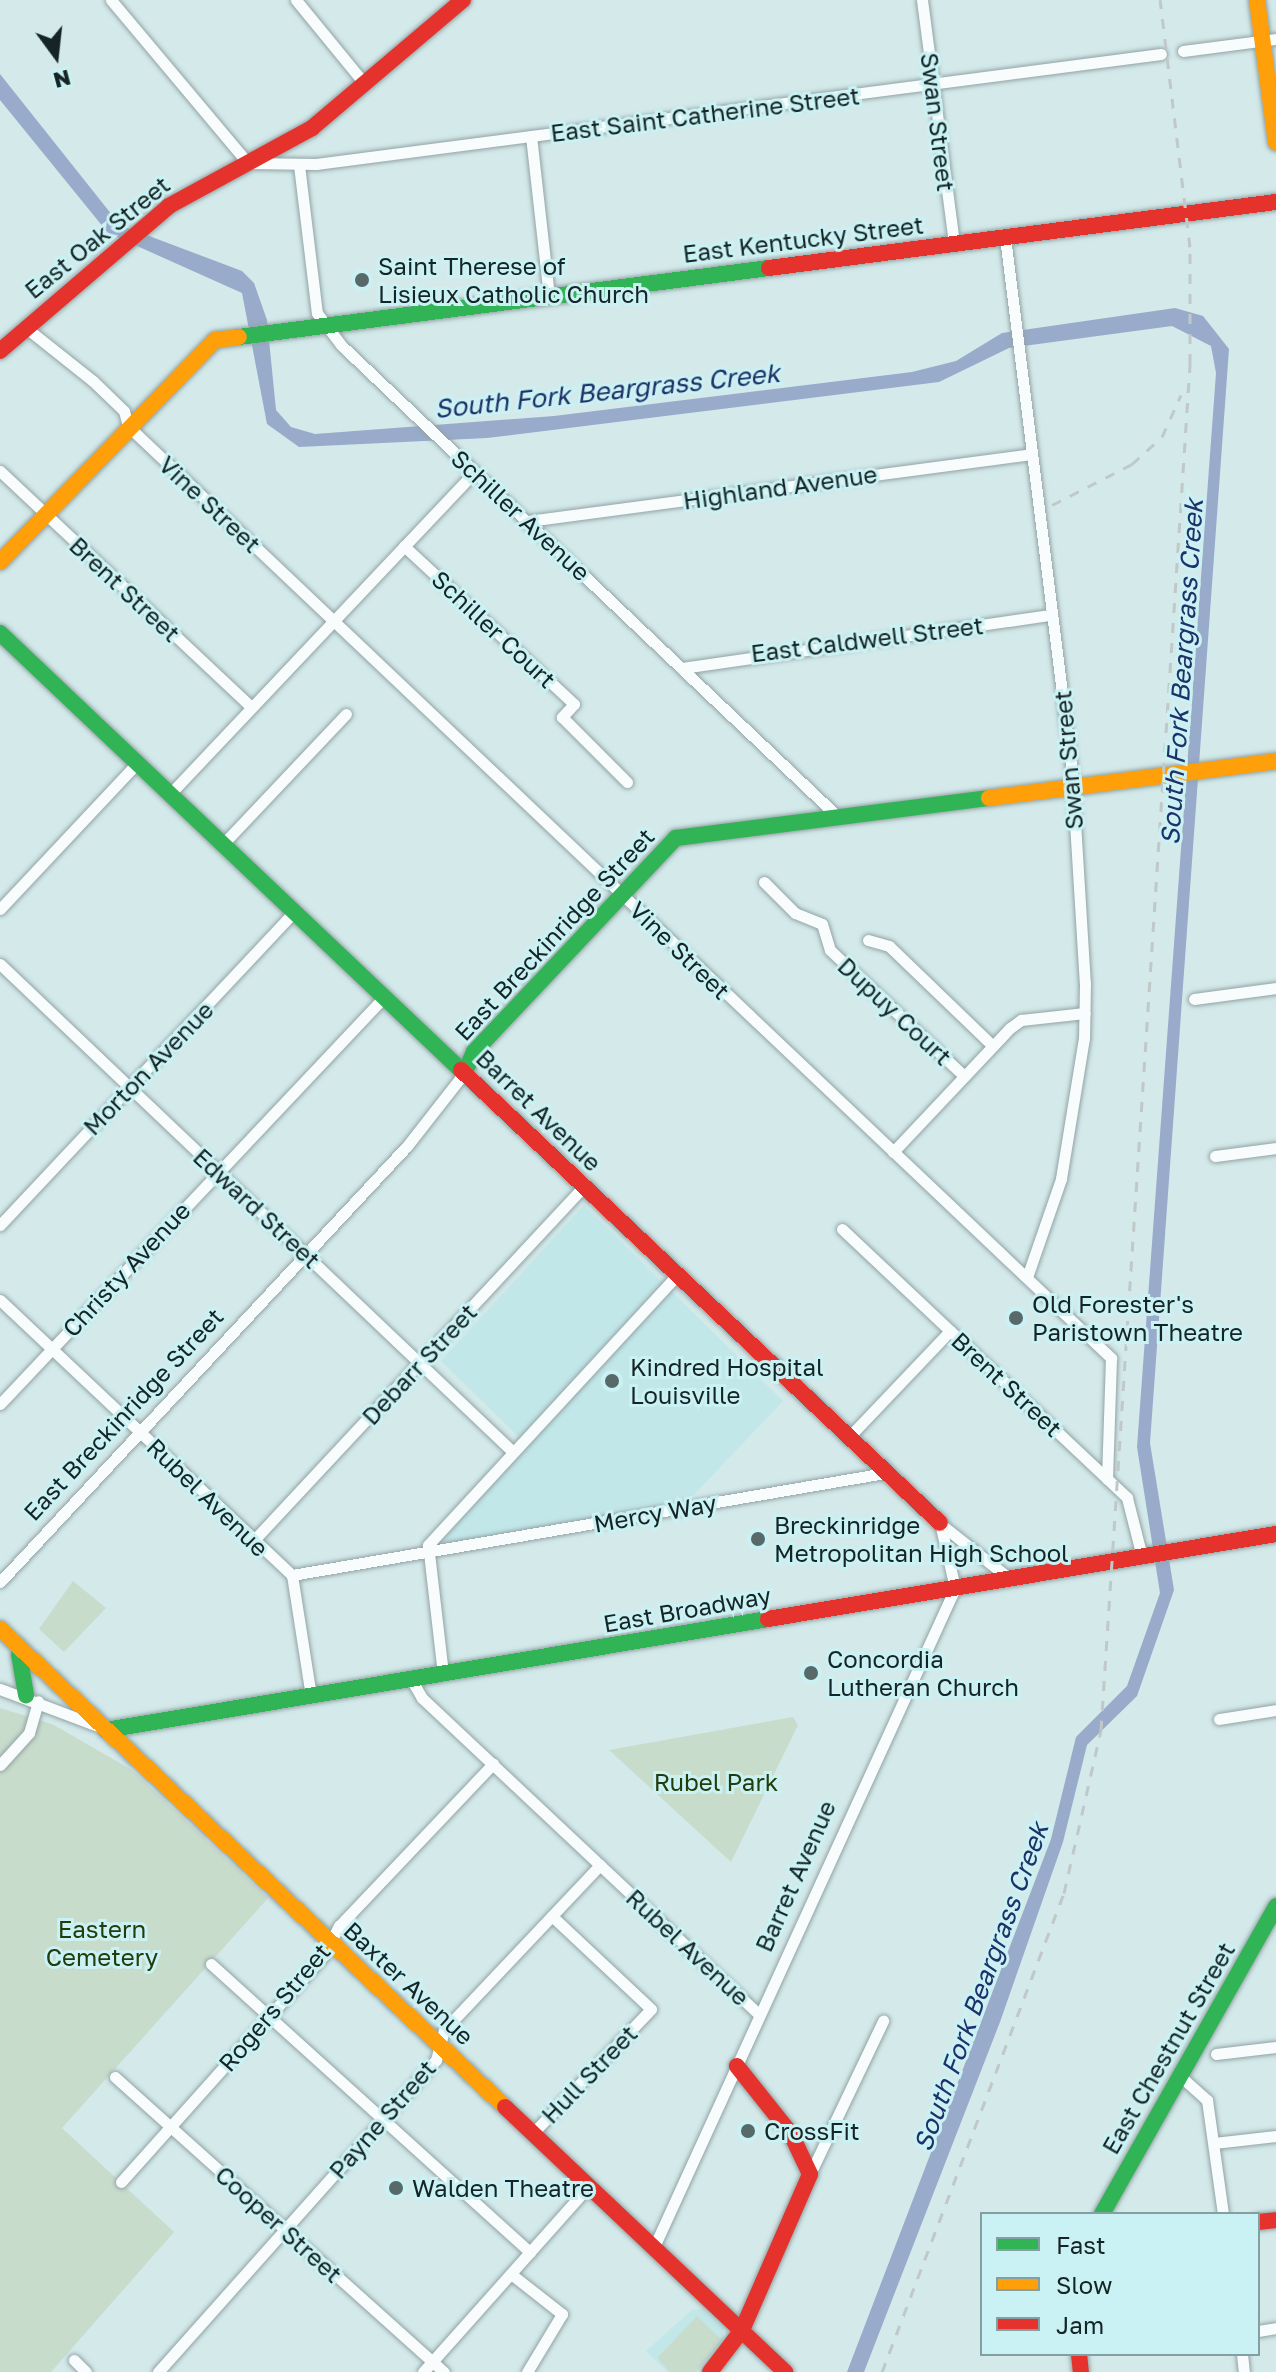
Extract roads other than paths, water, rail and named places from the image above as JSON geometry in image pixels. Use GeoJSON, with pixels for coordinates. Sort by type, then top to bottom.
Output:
{"type":"FeatureCollection","features":[{"type":"Feature","properties":{"kind":"main road","name":"East Oak Street"},"geometry":{"type":"LineString","coordinates":[[0,351],[146,225],[312,128],[463,0]]}},
{"type":"Feature","properties":{"kind":"main road"},"geometry":{"type":"LineString","coordinates":[[1257,0],[1269,40],[1276,143]]}},
{"type":"Feature","properties":{"kind":"main road","name":"East Kentucky Street"},"geometry":{"type":"LineString","coordinates":[[0,562],[204,347],[240,336],[1276,202]]}},
{"type":"Feature","properties":{"kind":"main road","name":"Barret Avenue"},"geometry":{"type":"LineString","coordinates":[[0,633],[940,1523]]}},
{"type":"Feature","properties":{"kind":"main road","name":"East Breckinridge Street"},"geometry":{"type":"LineString","coordinates":[[465,1072],[474,1052],[676,838],[1276,761]]}},
{"type":"Feature","properties":{"kind":"main road","name":"East Broadway"},"geometry":{"type":"LineString","coordinates":[[106,1730],[1276,1534]]}},
{"type":"Feature","properties":{"kind":"main road","name":"Baxter Avenue"},"geometry":{"type":"LineString","coordinates":[[0,1629],[785,2372]]}},
{"type":"Feature","properties":{"kind":"main road"},"geometry":{"type":"LineString","coordinates":[[14,1644],[27,1667],[32,1698]]}},
{"type":"Feature","properties":{"kind":"main road","name":"East Chestnut Street"},"geometry":{"type":"LineString","coordinates":[[1103,2212],[1276,1906]]}},
{"type":"Feature","properties":{"kind":"main road"},"geometry":{"type":"LineString","coordinates":[[710,2372],[742,2330],[810,2174],[791,2134],[756,2099],[737,2066]]}},
{"type":"Feature","properties":{"kind":"street"},"geometry":{"type":"LineString","coordinates":[[111,0],[248,163]]}},
{"type":"Feature","properties":{"kind":"street"},"geometry":{"type":"LineString","coordinates":[[296,0],[364,83]]}},
{"type":"Feature","properties":{"kind":"street","name":"Swan Street"},"geometry":{"type":"LineString","coordinates":[[922,0],[954,243]]}},
{"type":"Feature","properties":{"kind":"street"},"geometry":{"type":"LineString","coordinates":[[1183,51],[1269,40]]}},
{"type":"Feature","properties":{"kind":"street","name":"East Saint Catherine Street"},"geometry":{"type":"LineString","coordinates":[[248,163],[299,165],[1161,54]]}},
{"type":"Feature","properties":{"kind":"street"},"geometry":{"type":"LineString","coordinates":[[531,136],[549,296]]}},
{"type":"Feature","properties":{"kind":"street","name":"Schiller Avenue"},"geometry":{"type":"LineString","coordinates":[[299,165],[317,313],[326,325],[414,415],[837,816]]}},
{"type":"Feature","properties":{"kind":"street","name":"Swan Street"},"geometry":{"type":"LineString","coordinates":[[1005,237],[1073,785],[1085,1013],[1061,1179],[1027,1277]]}},
{"type":"Feature","properties":{"kind":"street","name":"Vine Street"},"geometry":{"type":"LineString","coordinates":[[25,327],[117,404],[128,426],[1114,1362],[1107,1479]]}},
{"type":"Feature","properties":{"kind":"street","name":"Highland Avenue"},"geometry":{"type":"LineString","coordinates":[[528,521],[1032,454]]}},
{"type":"Feature","properties":{"kind":"street","name":"Brent Street"},"geometry":{"type":"LineString","coordinates":[[0,471],[251,707]]}},
{"type":"Feature","properties":{"kind":"street"},"geometry":{"type":"LineString","coordinates":[[170,794],[475,471]]}},
{"type":"Feature","properties":{"kind":"street","name":"Schiller Court"},"geometry":{"type":"LineString","coordinates":[[404,546],[574,704],[562,717],[627,782]]}},
{"type":"Feature","properties":{"kind":"street","name":"East Caldwell Street"},"geometry":{"type":"LineString","coordinates":[[682,668],[1052,615]]}},
{"type":"Feature","properties":{"kind":"street"},"geometry":{"type":"LineString","coordinates":[[223,844],[346,714]]}},
{"type":"Feature","properties":{"kind":"street"},"geometry":{"type":"LineString","coordinates":[[0,909],[137,763]]}},
{"type":"Feature","properties":{"kind":"street","name":"Dupuy Court"},"geometry":{"type":"LineString","coordinates":[[764,882],[795,913],[822,924],[830,950],[964,1076]]}},
{"type":"Feature","properties":{"kind":"street","name":"Morton Avenue"},"geometry":{"type":"LineString","coordinates":[[0,1225],[295,911]]}},
{"type":"Feature","properties":{"kind":"street"},"geometry":{"type":"LineString","coordinates":[[868,940],[889,946],[993,1046]]}},
{"type":"Feature","properties":{"kind":"street","name":"Edward Street"},"geometry":{"type":"LineString","coordinates":[[0,964],[513,1452]]}},
{"type":"Feature","properties":{"kind":"street"},"geometry":{"type":"LineString","coordinates":[[1194,999],[1276,988]]}},
{"type":"Feature","properties":{"kind":"street","name":"Christy Avenue"},"geometry":{"type":"LineString","coordinates":[[0,1404],[385,996]]}},
{"type":"Feature","properties":{"kind":"street"},"geometry":{"type":"LineString","coordinates":[[893,1152],[1021,1020],[1085,1013]]}},
{"type":"Feature","properties":{"kind":"street","name":"East Breckinridge Street"},"geometry":{"type":"LineString","coordinates":[[0,1582],[459,1089],[465,1072]]}},
{"type":"Feature","properties":{"kind":"street"},"geometry":{"type":"LineString","coordinates":[[1215,1156],[1276,1148]]}},
{"type":"Feature","properties":{"kind":"street","name":"Debarr Street"},"geometry":{"type":"LineString","coordinates":[[254,1540],[583,1187]]}},
{"type":"Feature","properties":{"kind":"street","name":"Brent Street"},"geometry":{"type":"LineString","coordinates":[[842,1229],[1133,1506],[1147,1556]]}},
{"type":"Feature","properties":{"kind":"street"},"geometry":{"type":"LineString","coordinates":[[443,1674],[424,1554],[513,1452],[677,1275]]}},
{"type":"Feature","properties":{"kind":"street","name":"Rubel Avenue"},"geometry":{"type":"LineString","coordinates":[[0,1300],[292,1575],[311,1696]]}},
{"type":"Feature","properties":{"kind":"street"},"geometry":{"type":"LineString","coordinates":[[848,1438],[950,1331]]}},
{"type":"Feature","properties":{"kind":"street","name":"Mercy Way"},"geometry":{"type":"LineString","coordinates":[[292,1575],[885,1473]]}},
{"type":"Feature","properties":{"kind":"street"},"geometry":{"type":"LineString","coordinates":[[940,1523],[955,1588]]}},
{"type":"Feature","properties":{"kind":"street","name":"Barret Avenue"},"geometry":{"type":"LineString","coordinates":[[940,1523],[1010,1579]]}},
{"type":"Feature","properties":{"kind":"street","name":"Barret Avenue"},"geometry":{"type":"LineString","coordinates":[[654,2247],[955,1588]]}},
{"type":"Feature","properties":{"kind":"street","name":"Rubel Avenue"},"geometry":{"type":"LineString","coordinates":[[411,1679],[493,1764],[759,2014]]}},
{"type":"Feature","properties":{"kind":"street"},"geometry":{"type":"LineString","coordinates":[[0,1689],[32,1698],[106,1730]]}},
{"type":"Feature","properties":{"kind":"street"},"geometry":{"type":"LineString","coordinates":[[0,1765],[29,1733],[32,1698]]}},
{"type":"Feature","properties":{"kind":"street"},"geometry":{"type":"LineString","coordinates":[[1219,1719],[1276,1710]]}},
{"type":"Feature","properties":{"kind":"street","name":"Rogers Street"},"geometry":{"type":"LineString","coordinates":[[121,2182],[331,1942],[493,1764]]}},
{"type":"Feature","properties":{"kind":"street","name":"Payne Street"},"geometry":{"type":"LineString","coordinates":[[158,2372],[384,2119],[440,2045],[444,2030],[600,1865]]}},
{"type":"Feature","properties":{"kind":"street","name":"Hull Street"},"geometry":{"type":"LineString","coordinates":[[533,2133],[651,2009],[552,1916]]}},
{"type":"Feature","properties":{"kind":"street"},"geometry":{"type":"LineString","coordinates":[[211,1964],[530,2252]]}},
{"type":"Feature","properties":{"kind":"street"},"geometry":{"type":"LineString","coordinates":[[810,2174],[883,2021]]}},
{"type":"Feature","properties":{"kind":"street"},"geometry":{"type":"LineString","coordinates":[[1216,2054],[1276,2047]]}},
{"type":"Feature","properties":{"kind":"street"},"geometry":{"type":"LineString","coordinates":[[1179,2075],[1204,2094],[1223,2212]]}},
{"type":"Feature","properties":{"kind":"street","name":"Cooper Street"},"geometry":{"type":"LineString","coordinates":[[115,2077],[444,2372]]}},
{"type":"Feature","properties":{"kind":"street"},"geometry":{"type":"LineString","coordinates":[[1214,2143],[1276,2136]]}},
{"type":"Feature","properties":{"kind":"street"},"geometry":{"type":"LineString","coordinates":[[423,2372],[589,2186]]}},
{"type":"Feature","properties":{"kind":"street"},"geometry":{"type":"LineString","coordinates":[[511,2274],[562,2314],[527,2372]]}},
{"type":"Feature","properties":{"kind":"street"},"geometry":{"type":"LineString","coordinates":[[74,2360],[86,2372]]}},
{"type":"Feature","properties":{"kind":"railway"},"geometry":{"type":"LineString","coordinates":[[882,2372],[1064,1893],[1101,1730],[1190,363],[1190,247],[1160,0]]}},
{"type":"Feature","properties":{"kind":"railway"},"geometry":{"type":"LineString","coordinates":[[1052,505],[1132,464],[1162,437],[1181,395]]}},
{"type":"Feature","properties":{"kind":"place","name":"Saint Therese of Lisieux Catholic Church"},"geometry":{"type":"Point","coordinates":[362,280]}},
{"type":"Feature","properties":{"kind":"place","name":"Old Forester's Paristown Theatre"},"geometry":{"type":"Point","coordinates":[1016,1318]}},
{"type":"Feature","properties":{"kind":"place","name":"Kindred Hospital Louisville"},"geometry":{"type":"Point","coordinates":[612,1381]}},
{"type":"Feature","properties":{"kind":"place","name":"Breckinridge Metropolitan High School"},"geometry":{"type":"Point","coordinates":[758,1539]}},
{"type":"Feature","properties":{"kind":"place","name":"Concordia Lutheran Church"},"geometry":{"type":"Point","coordinates":[811,1673]}},
{"type":"Feature","properties":{"kind":"place","name":"CrossFit"},"geometry":{"type":"Point","coordinates":[748,2131]}},
{"type":"Feature","properties":{"kind":"place","name":"Walden Theatre"},"geometry":{"type":"Point","coordinates":[396,2188]}},
{"type":"Feature","properties":{"kind":"water label","name":"South Fork Beargrass Creek"},"geometry":{"type":"Point","coordinates":[607,391]}},
{"type":"Feature","properties":{"kind":"water label","name":"South Fork Beargrass Creek"},"geometry":{"type":"Point","coordinates":[1182,672]}},
{"type":"Feature","properties":{"kind":"water label","name":"South Fork Beargrass Creek"},"geometry":{"type":"Point","coordinates":[981,1987]}},
{"type":"Feature","properties":{"kind":"park label","name":"Rubel Park"},"geometry":{"type":"Point","coordinates":[716,1782]}},
{"type":"Feature","properties":{"kind":"park label","name":"Eastern Cemetery"},"geometry":{"type":"Point","coordinates":[102,1943]}}]}
